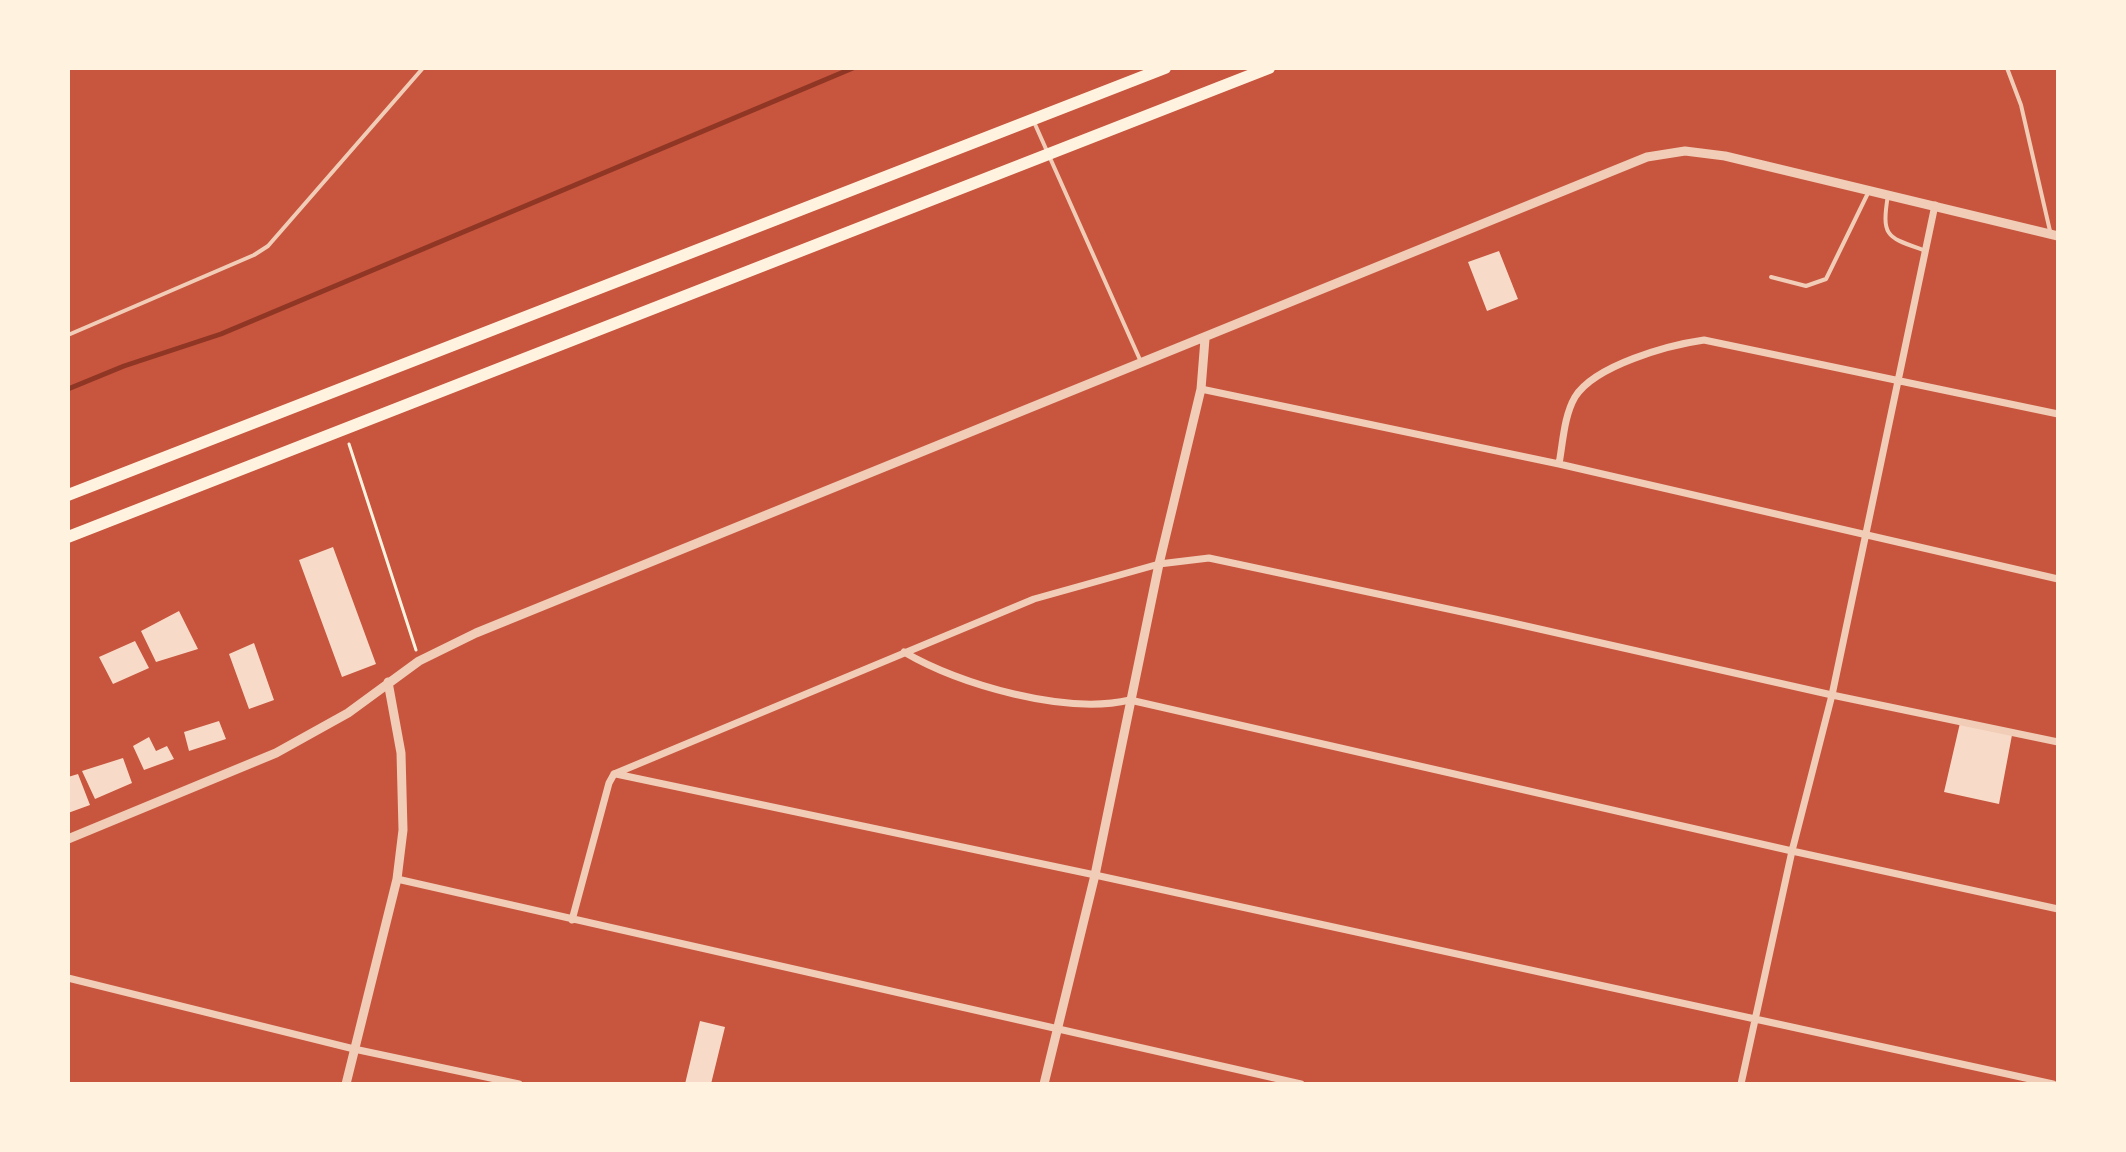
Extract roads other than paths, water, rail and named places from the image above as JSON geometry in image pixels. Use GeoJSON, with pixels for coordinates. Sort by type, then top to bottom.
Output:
{"type":"FeatureCollection","features":[{"type":"Feature","properties":{"kind":"highway"},"geometry":{"type":"LineString","coordinates":[[68,495],[1165,68]]}},
{"type":"Feature","properties":{"kind":"highway"},"geometry":{"type":"LineString","coordinates":[[68,537],[1269,68]]}},
{"type":"Feature","properties":{"kind":"street"},"geometry":{"type":"LineString","coordinates":[[68,839],[276,753],[348,713],[419,661],[476,633],[1647,157],[1685,151],[1725,156],[2054,235]]}},
{"type":"Feature","properties":{"kind":"street"},"geometry":{"type":"LineString","coordinates":[[1741,1084],[1792,851],[1832,695],[1935,205]]}},
{"type":"Feature","properties":{"kind":"street"},"geometry":{"type":"LineString","coordinates":[[1044,1084],[1095,875],[1159,564],[1201,389],[1205,339]]}},
{"type":"Feature","properties":{"kind":"street"},"geometry":{"type":"LineString","coordinates":[[1559,464],[1567,419],[1576,395],[1595,378],[1670,345],[1704,340],[2058,414]]}},
{"type":"Feature","properties":{"kind":"street"},"geometry":{"type":"LineString","coordinates":[[1201,389],[1559,464],[2058,579]]}},
{"type":"Feature","properties":{"kind":"street"},"geometry":{"type":"LineString","coordinates":[[572,920],[614,774],[1034,599],[1159,564],[1209,558],[2058,742]]}},
{"type":"Feature","properties":{"kind":"street"},"geometry":{"type":"LineString","coordinates":[[904,652],[933,669],[1023,695],[1089,705],[1110,705],[1130,700],[2058,909]]}},
{"type":"Feature","properties":{"kind":"street"},"geometry":{"type":"LineString","coordinates":[[346,1084],[397,879],[403,830],[399,740],[388,682]]}},
{"type":"Feature","properties":{"kind":"street"},"geometry":{"type":"LineString","coordinates":[[614,774],[1095,875],[2053,1084]]}},
{"type":"Feature","properties":{"kind":"street"},"geometry":{"type":"LineString","coordinates":[[397,879],[1301,1084]]}},
{"type":"Feature","properties":{"kind":"street"},"geometry":{"type":"LineString","coordinates":[[68,978],[354,1049],[519,1084]]}},
{"type":"Feature","properties":{"kind":"lane"},"geometry":{"type":"LineString","coordinates":[[68,335],[254,255],[268,246],[423,68]]}},
{"type":"Feature","properties":{"kind":"lane"},"geometry":{"type":"LineString","coordinates":[[2007,68],[2021,105],[2054,235]]}},
{"type":"Feature","properties":{"kind":"lane"},"geometry":{"type":"LineString","coordinates":[[1033,120],[1142,364]]}},
{"type":"Feature","properties":{"kind":"lane"},"geometry":{"type":"LineString","coordinates":[[1771,277],[1806,286],[1826,279],[1870,189]]}},
{"type":"Feature","properties":{"kind":"lane"},"geometry":{"type":"LineString","coordinates":[[1888,193],[1884,221],[1889,234],[1896,240],[1926,251]]}},
{"type":"Feature","properties":{"kind":"waterway"},"geometry":{"type":"LineString","coordinates":[[68,389],[124,366],[221,334],[853,68]]}}]}
